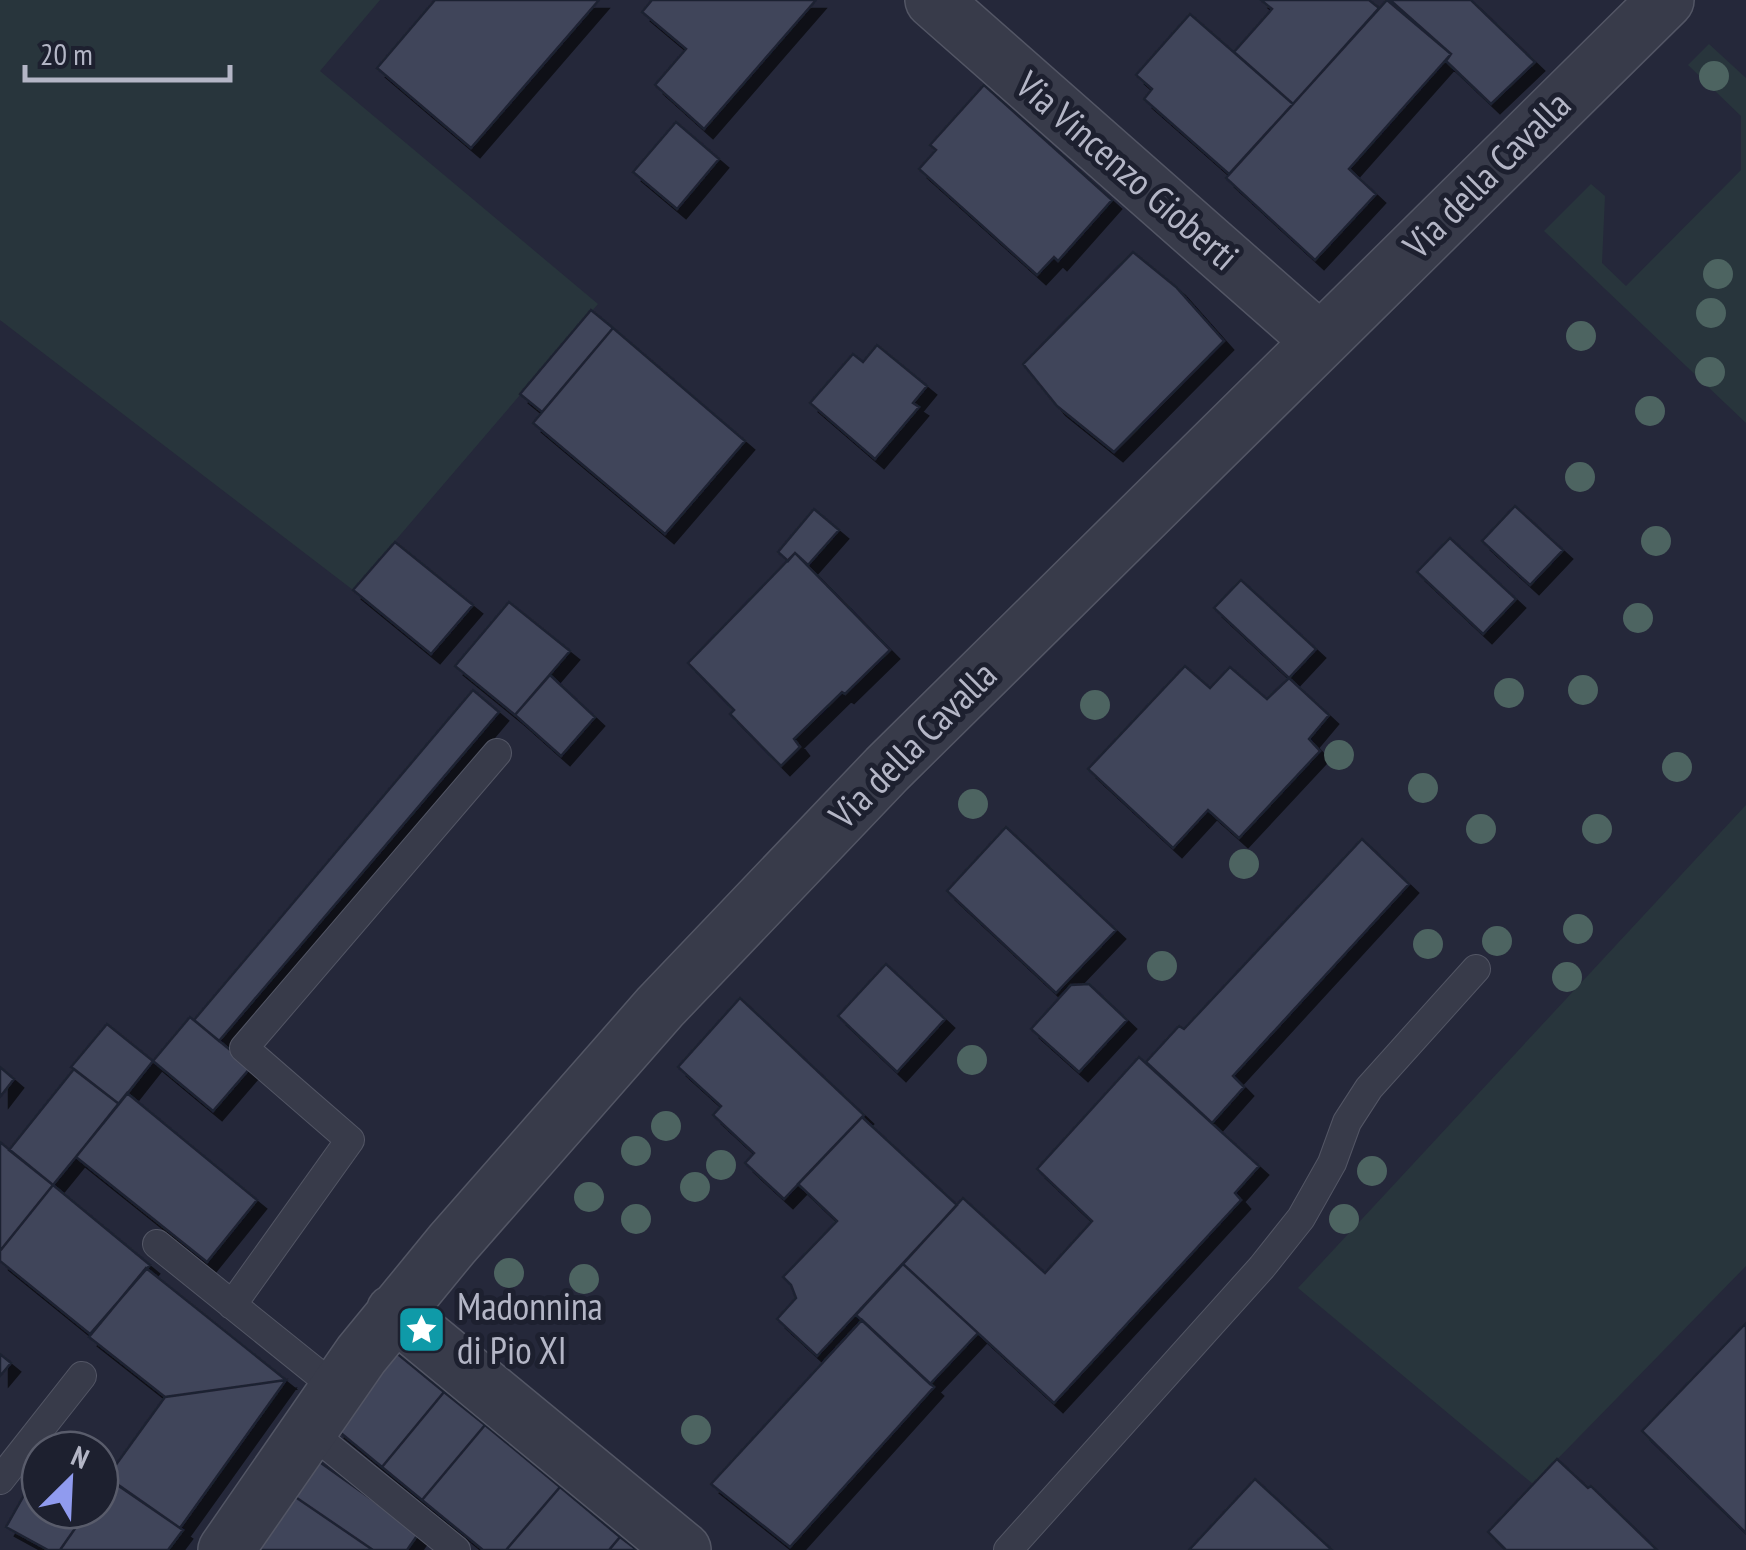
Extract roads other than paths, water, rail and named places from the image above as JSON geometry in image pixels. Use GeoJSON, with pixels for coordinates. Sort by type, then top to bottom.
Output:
{"type":"FeatureCollection","features":[{"type":"Feature","properties":{"kind":"street","name":"Via Vincenzo Gioberti"},"geometry":{"type":"LineString","coordinates":[[934,0],[1320,341]]}},
{"type":"Feature","properties":{"kind":"street","name":"Via della Cavalla"},"geometry":{"type":"LineString","coordinates":[[226,1550],[394,1312],[761,898],[1666,0]]}},
{"type":"Feature","properties":{"kind":"street"},"geometry":{"type":"LineString","coordinates":[[394,1312],[683,1550]]}},
{"type":"Feature","properties":{"kind":"lane"},"geometry":{"type":"LineString","coordinates":[[232,1305],[350,1140],[244,1048],[496,753]]}},
{"type":"Feature","properties":{"kind":"lane"},"geometry":{"type":"LineString","coordinates":[[1008,1550],[1301,1218],[1332,1162],[1346,1122],[1370,1088],[1476,969]]}},
{"type":"Feature","properties":{"kind":"lane"},"geometry":{"type":"LineString","coordinates":[[157,1244],[232,1305],[323,1410],[456,1550]]}},
{"type":"Feature","properties":{"kind":"lane"},"geometry":{"type":"LineString","coordinates":[[0,1480],[82,1376]]}},
{"type":"Feature","properties":{"kind":"place","name":"Madonnina di Pio XI"},"geometry":{"type":"Point","coordinates":[422,1329]}}]}
